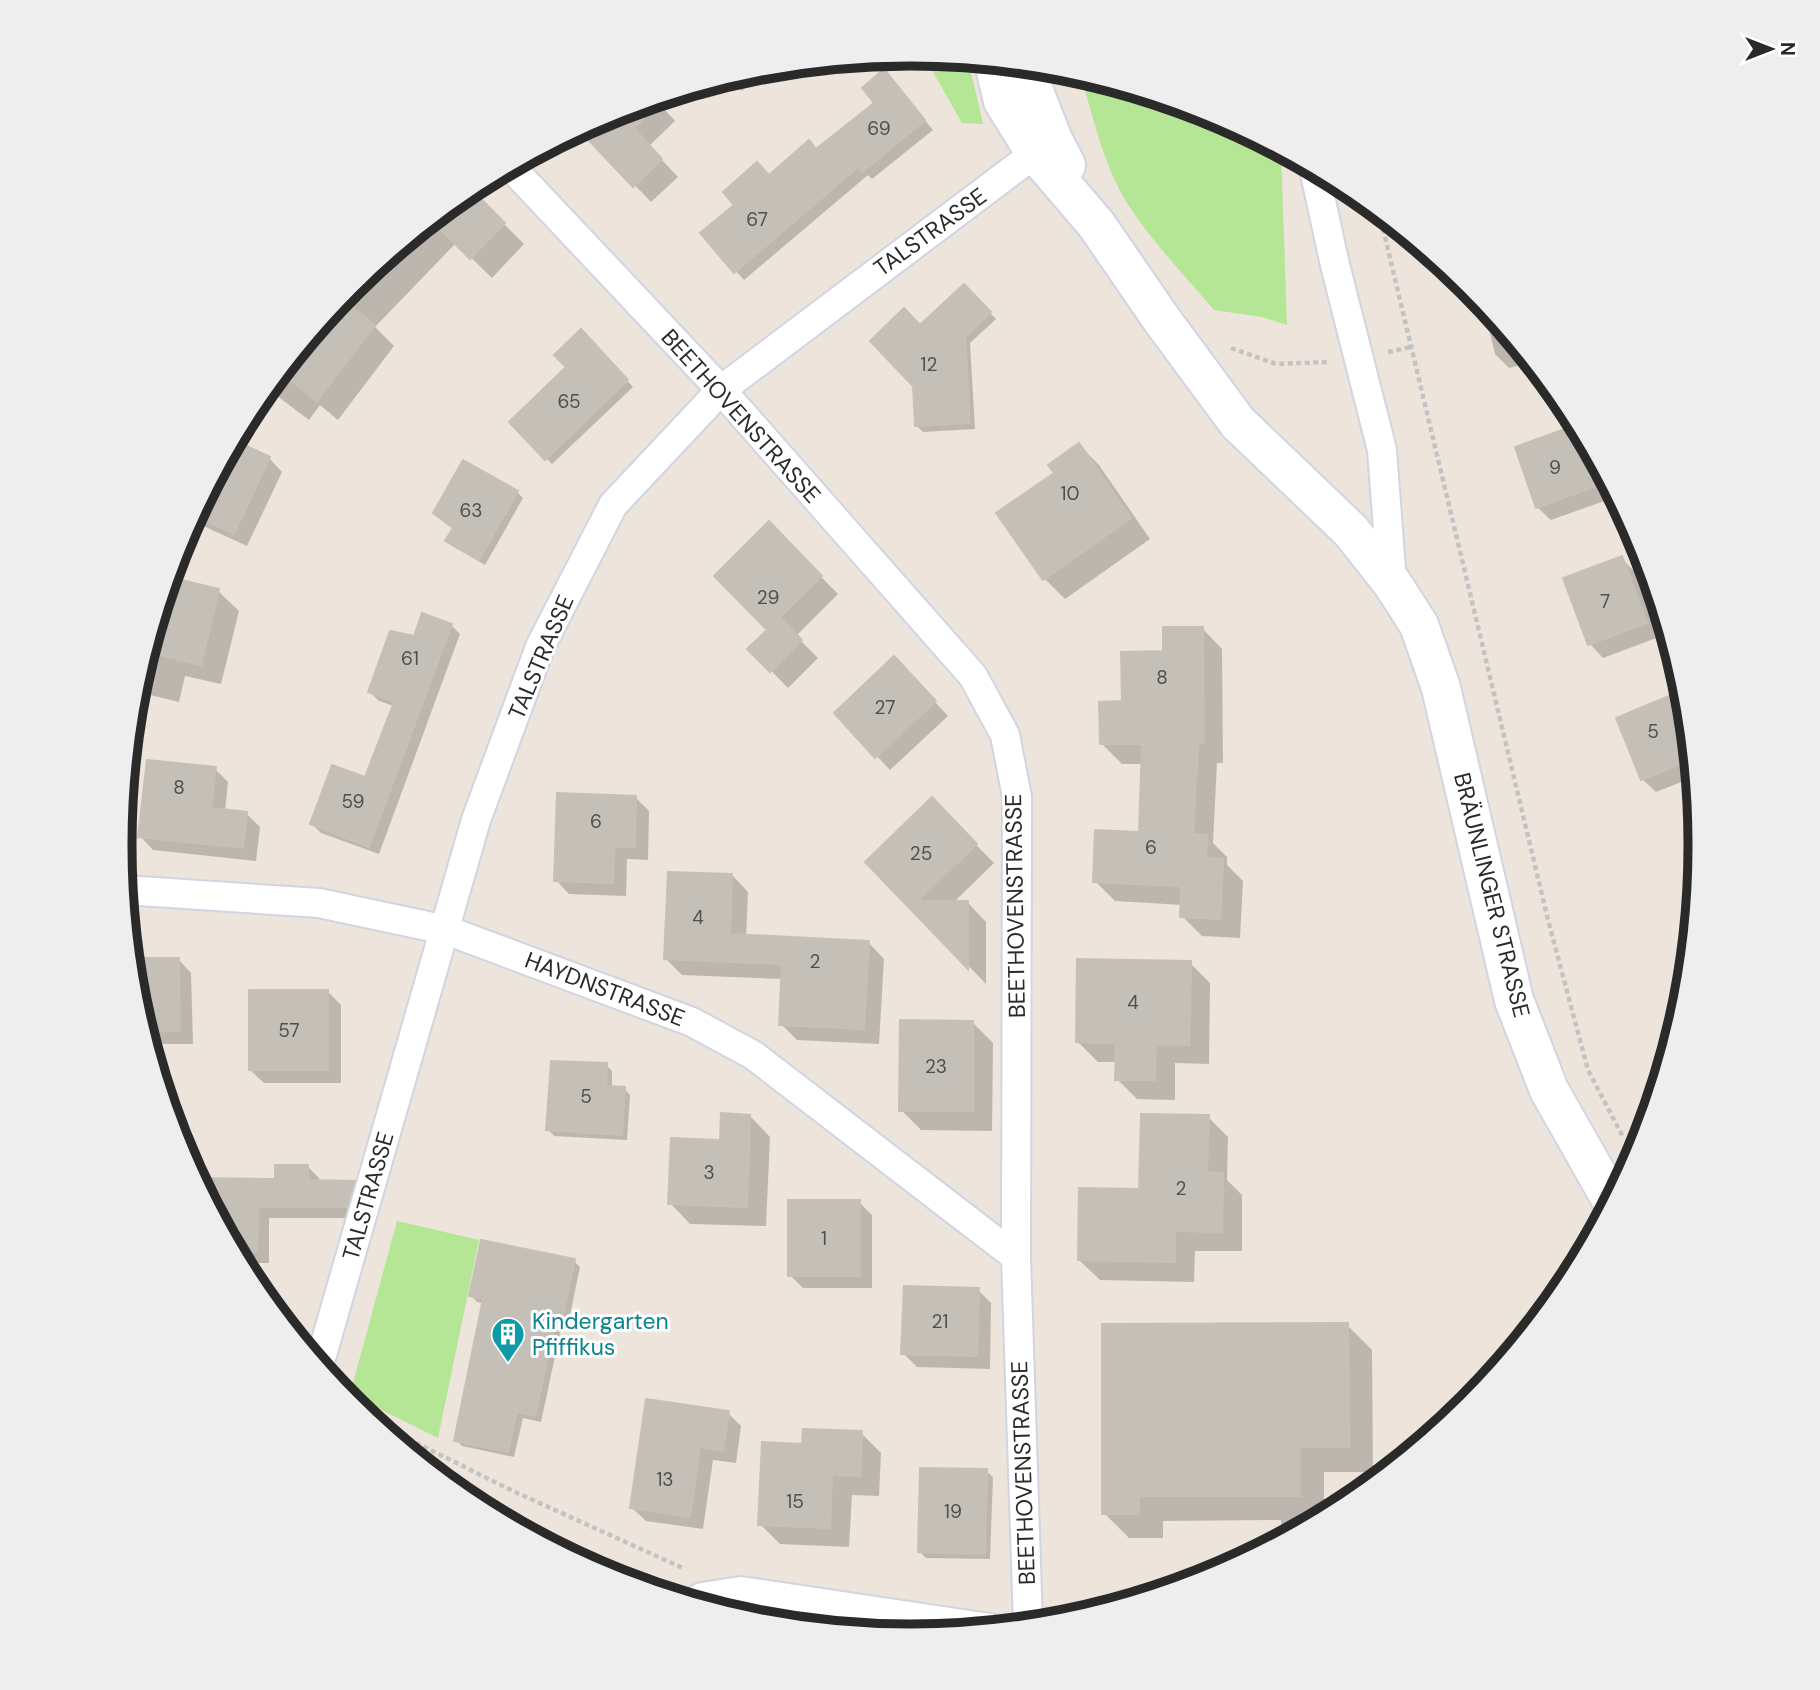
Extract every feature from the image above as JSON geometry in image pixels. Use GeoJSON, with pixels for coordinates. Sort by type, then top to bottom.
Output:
{"type":"FeatureCollection","features":[{"type":"Feature","properties":{"kind":"main road","name":"BRÄUNLINGER STRASSE"},"geometry":{"type":"LineString","coordinates":[[996,71],[1003,101],[1045,147],[1161,320],[1238,423],[1351,531],[1392,583],[1419,625],[1441,688],[1514,1000],[1549,1090],[1607,1192]]}},
{"type":"Feature","properties":{"kind":"main road","name":"BRÄUNLINGER STRASSE"},"geometry":{"type":"LineString","coordinates":[[1027,75],[1045,147]]}},
{"type":"Feature","properties":{"kind":"street","name":"TALSTRASSE"},"geometry":{"type":"LineString","coordinates":[[316,1347],[446,930],[476,820],[540,648],[613,505],[721,390],[1045,147]]}},
{"type":"Feature","properties":{"kind":"street","name":"BEETHOVENSTRASSE"},"geometry":{"type":"LineString","coordinates":[[517,173],[721,390],[973,676],[1004,735],[1017,797],[1016,1258],[1028,1614]]}},
{"type":"Feature","properties":{"kind":"street","name":"BRÄUNLINGER STRASSE"},"geometry":{"type":"LineString","coordinates":[[1317,182],[1382,450],[1392,583]]}},
{"type":"Feature","properties":{"kind":"street","name":"HAYDNSTRASSE"},"geometry":{"type":"LineString","coordinates":[[133,891],[319,903],[446,930],[692,1022],[753,1055],[1016,1258]]}},
{"type":"Feature","properties":{"kind":"street"},"geometry":{"type":"LineString","coordinates":[[709,1597],[741,1591],[952,1622]]}},
{"type":"Feature","properties":{"kind":"path"},"geometry":{"type":"LineString","coordinates":[[1382,226],[1548,920],[1588,1070],[1628,1146]]}},
{"type":"Feature","properties":{"kind":"path"},"geometry":{"type":"LineString","coordinates":[[1224,340],[1232,349],[1276,363],[1326,362],[1412,347]]}},
{"type":"Feature","properties":{"kind":"path"},"geometry":{"type":"LineString","coordinates":[[407,1439],[513,1492],[687,1570],[696,1593]]}},
{"type":"Feature","properties":{"kind":"green space"},"geometry":{"type":"Polygon","coordinates":[[[930,67],[974,69],[971,72],[983,124],[962,123],[930,67]]]}},
{"type":"Feature","properties":{"kind":"green space"},"geometry":{"type":"Polygon","coordinates":[[[1084,86],[1160,108],[1208,126],[1281,162],[1287,325],[1262,317],[1214,310],[1138,220],[1120,191],[1100,142],[1084,86]]]}},
{"type":"Feature","properties":{"kind":"green space"},"geometry":{"type":"Polygon","coordinates":[[[397,1221],[479,1240],[438,1438],[369,1403],[352,1387],[397,1221]]]}},
{"type":"Feature","properties":{"kind":"building"},"geometry":{"type":"Polygon","coordinates":[[[884,69],[925,120],[862,172],[858,167],[734,273],[700,233],[734,205],[723,192],[757,162],[769,175],[809,140],[816,149],[874,103],[862,88],[884,69]]]}},
{"type":"Feature","properties":{"kind":"building"},"geometry":{"type":"Polygon","coordinates":[[[651,111],[634,128],[662,159],[633,187],[586,138],[651,111]]]}},
{"type":"Feature","properties":{"kind":"building"},"geometry":{"type":"Polygon","coordinates":[[[479,197],[505,223],[470,259],[437,226],[479,197]]]}},
{"type":"Feature","properties":{"kind":"building"},"geometry":{"type":"Polygon","coordinates":[[[964,284],[991,312],[965,337],[970,423],[915,426],[913,386],[870,341],[904,308],[920,325],[964,284]]]}},
{"type":"Feature","properties":{"kind":"building"},"geometry":{"type":"Polygon","coordinates":[[[350,305],[375,325],[317,401],[287,378],[350,305]]]}},
{"type":"Feature","properties":{"kind":"building"},"geometry":{"type":"Polygon","coordinates":[[[581,329],[628,380],[545,460],[509,422],[566,367],[554,355],[581,329]]]}},
{"type":"Feature","properties":{"kind":"building"},"geometry":{"type":"Polygon","coordinates":[[[1567,428],[1582,454],[1594,487],[1536,508],[1515,447],[1567,428]]]}},
{"type":"Feature","properties":{"kind":"building"},"geometry":{"type":"Polygon","coordinates":[[[1079,443],[1131,518],[1043,580],[996,513],[1054,473],[1048,465],[1079,443]]]}},
{"type":"Feature","properties":{"kind":"building"},"geometry":{"type":"Polygon","coordinates":[[[243,444],[270,457],[234,534],[204,520],[243,444]]]}},
{"type":"Feature","properties":{"kind":"building"},"geometry":{"type":"Polygon","coordinates":[[[463,460],[518,491],[479,560],[445,541],[453,528],[433,513],[463,460]]]}},
{"type":"Feature","properties":{"kind":"building"},"geometry":{"type":"Polygon","coordinates":[[[769,521],[822,576],[780,617],[802,640],[770,672],[747,649],[767,630],[714,576],[769,521]]]}},
{"type":"Feature","properties":{"kind":"building"},"geometry":{"type":"Polygon","coordinates":[[[1622,556],[1647,623],[1588,645],[1563,578],[1622,556]]]}},
{"type":"Feature","properties":{"kind":"building"},"geometry":{"type":"Polygon","coordinates":[[[179,579],[219,589],[201,665],[155,654],[179,579]]]}},
{"type":"Feature","properties":{"kind":"building"},"geometry":{"type":"Polygon","coordinates":[[[422,613],[452,624],[369,847],[310,824],[332,765],[365,777],[394,702],[368,692],[390,631],[414,636],[422,613]]]}},
{"type":"Feature","properties":{"kind":"building"},"geometry":{"type":"Polygon","coordinates":[[[1163,627],[1203,627],[1204,743],[1198,743],[1193,834],[1207,835],[1206,858],[1223,859],[1220,919],[1180,917],[1181,886],[1093,882],[1095,830],[1139,832],[1142,744],[1100,744],[1099,702],[1122,701],[1121,652],[1163,651],[1163,627]]]}},
{"type":"Feature","properties":{"kind":"building"},"geometry":{"type":"Polygon","coordinates":[[[894,656],[936,701],[875,758],[834,713],[894,656]]]}},
{"type":"Feature","properties":{"kind":"building"},"geometry":{"type":"Polygon","coordinates":[[[1671,695],[1676,708],[1684,762],[1641,780],[1616,718],[1671,695]]]}},
{"type":"Feature","properties":{"kind":"building"},"geometry":{"type":"Polygon","coordinates":[[[147,760],[216,767],[211,808],[247,812],[243,848],[138,837],[147,760]]]}},
{"type":"Feature","properties":{"kind":"building"},"geometry":{"type":"Polygon","coordinates":[[[557,793],[636,796],[635,847],[614,847],[613,883],[554,881],[557,793]]]}},
{"type":"Feature","properties":{"kind":"building"},"geometry":{"type":"Polygon","coordinates":[[[932,797],[977,844],[917,901],[968,901],[968,969],[865,862],[932,797]]]}},
{"type":"Feature","properties":{"kind":"building"},"geometry":{"type":"Polygon","coordinates":[[[668,872],[732,874],[730,934],[869,941],[864,1029],[779,1025],[782,964],[664,959],[668,872]]]}},
{"type":"Feature","properties":{"kind":"building"},"geometry":{"type":"Polygon","coordinates":[[[140,958],[179,958],[180,1031],[154,1032],[140,958]]]}},
{"type":"Feature","properties":{"kind":"building"},"geometry":{"type":"Polygon","coordinates":[[[1077,959],[1191,961],[1189,1045],[1156,1044],[1155,1080],[1115,1080],[1116,1043],[1076,1042],[1077,959]]]}},
{"type":"Feature","properties":{"kind":"building"},"geometry":{"type":"Polygon","coordinates":[[[249,990],[328,990],[328,1070],[249,1070],[249,990]]]}},
{"type":"Feature","properties":{"kind":"building"},"geometry":{"type":"Polygon","coordinates":[[[900,1020],[973,1021],[973,1111],[899,1111],[900,1020]]]}},
{"type":"Feature","properties":{"kind":"building"},"geometry":{"type":"Polygon","coordinates":[[[551,1061],[607,1063],[606,1086],[625,1087],[622,1135],[546,1130],[551,1061]]]}},
{"type":"Feature","properties":{"kind":"building"},"geometry":{"type":"Polygon","coordinates":[[[721,1113],[750,1115],[747,1207],[668,1204],[671,1138],[720,1140],[721,1113]]]}},
{"type":"Feature","properties":{"kind":"building"},"geometry":{"type":"Polygon","coordinates":[[[1141,1114],[1209,1115],[1207,1172],[1223,1173],[1222,1232],[1175,1231],[1175,1262],[1078,1260],[1079,1188],[1139,1189],[1141,1114]]]}},
{"type":"Feature","properties":{"kind":"building"},"geometry":{"type":"Polygon","coordinates":[[[275,1165],[308,1165],[308,1180],[355,1181],[347,1207],[258,1207],[257,1252],[247,1252],[207,1178],[275,1179],[275,1165]]]}},
{"type":"Feature","properties":{"kind":"building"},"geometry":{"type":"Polygon","coordinates":[[[788,1200],[860,1200],[860,1276],[788,1276],[788,1200]]]}},
{"type":"Feature","properties":{"kind":"building","name":"Kindergarten Pfiffikus"},"geometry":{"type":"Polygon","coordinates":[[[481,1240],[575,1259],[563,1315],[557,1313],[535,1416],[517,1412],[508,1452],[454,1441],[483,1299],[469,1296],[481,1240]]]}},
{"type":"Feature","properties":{"kind":"building"},"geometry":{"type":"Polygon","coordinates":[[[904,1286],[979,1288],[977,1356],[901,1354],[904,1286]]]}},
{"type":"Feature","properties":{"kind":"building"},"geometry":{"type":"Polygon","coordinates":[[[1348,1323],[1349,1447],[1300,1447],[1300,1496],[1139,1496],[1139,1514],[1102,1514],[1102,1324],[1348,1323]]]}},
{"type":"Feature","properties":{"kind":"building"},"geometry":{"type":"Polygon","coordinates":[[[646,1399],[729,1411],[723,1451],[700,1447],[690,1517],[630,1508],[646,1399]]]}},
{"type":"Feature","properties":{"kind":"building"},"geometry":{"type":"Polygon","coordinates":[[[803,1429],[862,1431],[860,1476],[832,1475],[830,1528],[758,1525],[762,1442],[802,1444],[803,1429]]]}},
{"type":"Feature","properties":{"kind":"building"},"geometry":{"type":"Polygon","coordinates":[[[920,1468],[987,1469],[985,1554],[918,1552],[920,1468]]]}},
{"type":"Feature","properties":{"kind":"place","name":"Kindergarten Pfiffikus"},"geometry":{"type":"Point","coordinates":[508,1364]}}]}
